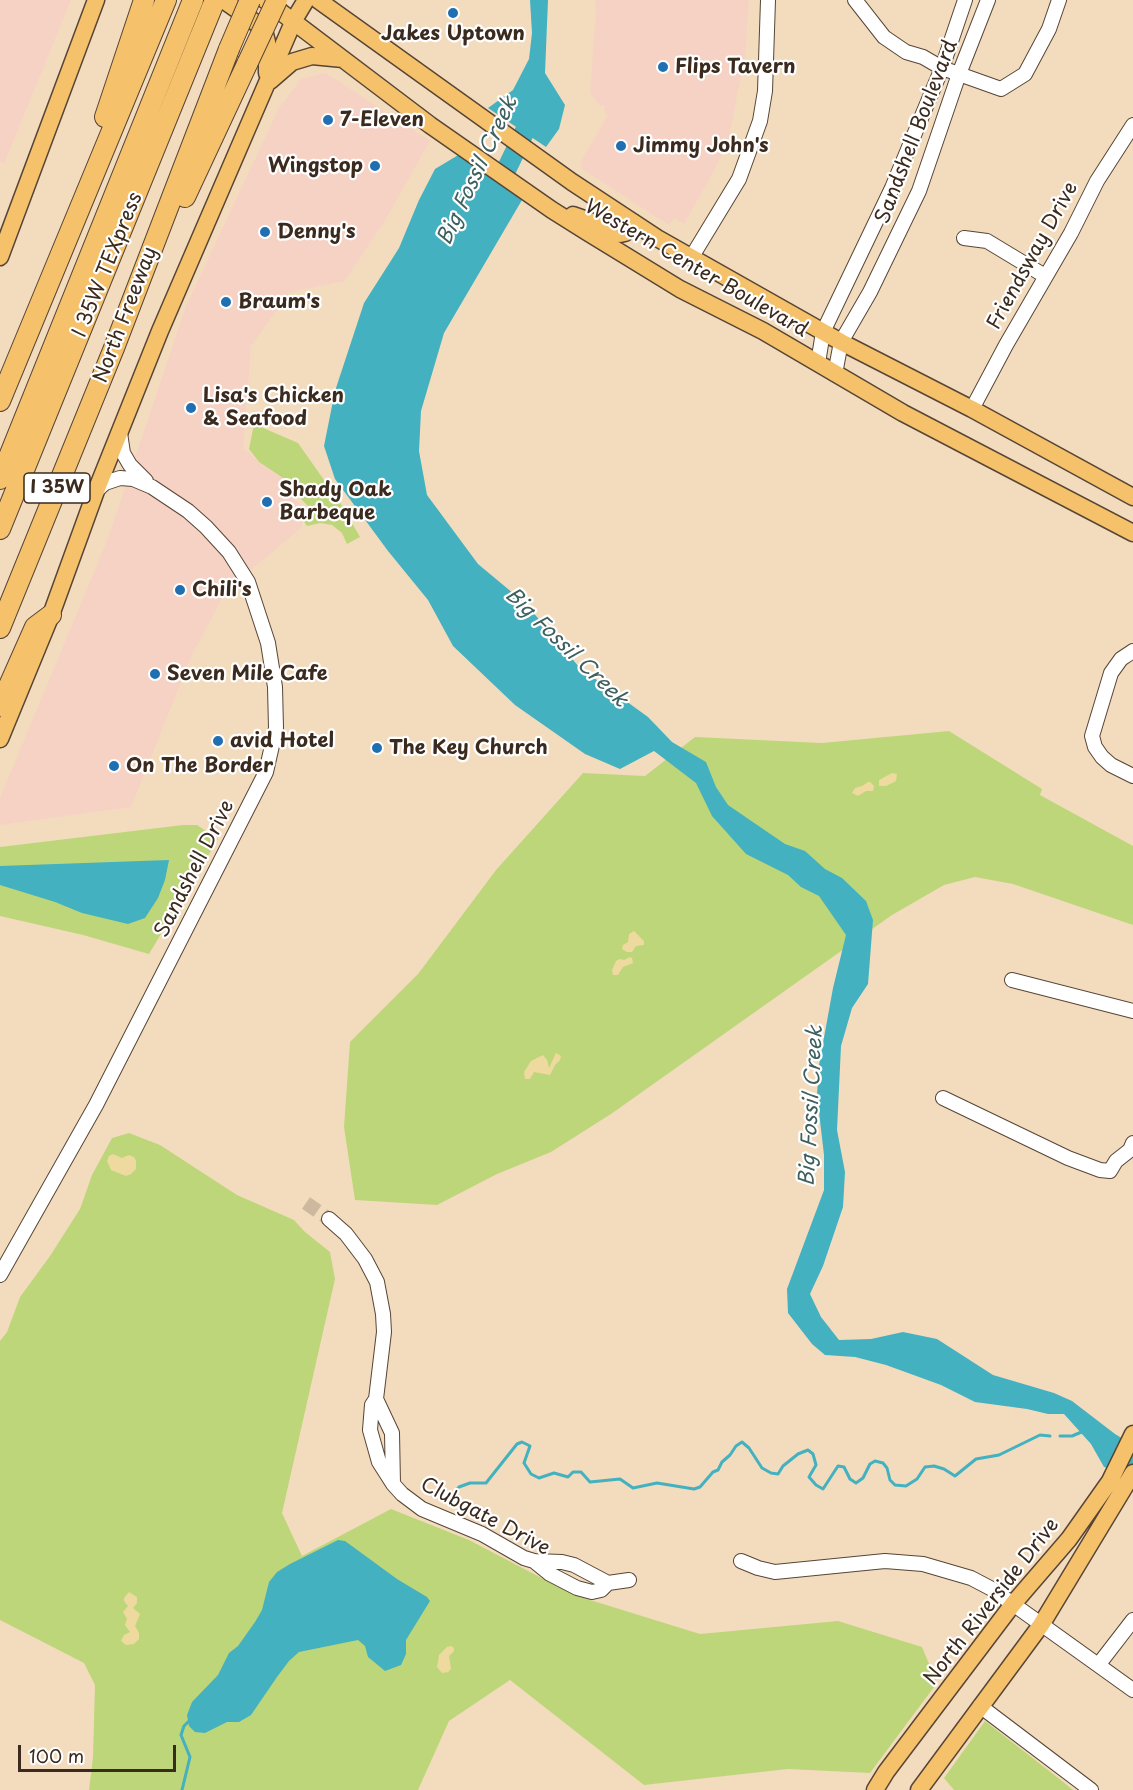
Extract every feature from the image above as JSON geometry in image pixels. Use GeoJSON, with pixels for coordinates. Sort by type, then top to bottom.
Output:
{"type":"FeatureCollection","features":[{"type":"Feature","properties":{"kind":"highway"},"geometry":{"type":"LineString","coordinates":[[90,183],[91,158],[144,0]]}},
{"type":"Feature","properties":{"kind":"highway"},"geometry":{"type":"LineString","coordinates":[[0,401],[166,0]]}},
{"type":"Feature","properties":{"kind":"highway","name":"I 35W TEXpress"},"geometry":{"type":"LineString","coordinates":[[9,482],[205,28],[215,0]]}},
{"type":"Feature","properties":{"kind":"highway","name":"North Freeway"},"geometry":{"type":"LineString","coordinates":[[0,628],[114,348],[250,0]]}},
{"type":"Feature","properties":{"kind":"highway"},"geometry":{"type":"LineString","coordinates":[[114,348],[136,318],[189,188],[277,0]]}},
{"type":"Feature","properties":{"kind":"highway","name":"I 35W TEXpress"},"geometry":{"type":"LineString","coordinates":[[0,529],[9,482],[190,9]]}},
{"type":"Feature","properties":{"kind":"highway"},"geometry":{"type":"LineString","coordinates":[[0,538],[9,482]]}},
{"type":"Feature","properties":{"kind":"highway"},"geometry":{"type":"LineString","coordinates":[[0,706],[36,627],[51,615]]}},
{"type":"Feature","properties":{"kind":"main road"},"geometry":{"type":"LineString","coordinates":[[0,257],[96,0]]}},
{"type":"Feature","properties":{"kind":"main road"},"geometry":{"type":"LineString","coordinates":[[223,0],[256,22],[265,34],[267,83]]}},
{"type":"Feature","properties":{"kind":"main road","name":"Western Center Boulevard"},"geometry":{"type":"LineString","coordinates":[[265,0],[450,138],[552,210],[680,289],[763,332],[914,418],[1133,533]]}},
{"type":"Feature","properties":{"kind":"main road"},"geometry":{"type":"LineString","coordinates":[[294,20],[306,0]]}},
{"type":"Feature","properties":{"kind":"main road","name":"Western Center Boulevard"},"geometry":{"type":"LineString","coordinates":[[318,0],[572,182],[691,258],[841,342],[972,409],[1133,497]]}},
{"type":"Feature","properties":{"kind":"main road","name":"North Freeway"},"geometry":{"type":"LineString","coordinates":[[0,739],[51,615],[96,491],[171,306],[294,20]]}},
{"type":"Feature","properties":{"kind":"main road"},"geometry":{"type":"LineString","coordinates":[[267,83],[292,62],[312,56],[343,58]]}},
{"type":"Feature","properties":{"kind":"main road"},"geometry":{"type":"LineString","coordinates":[[552,210],[590,220],[620,234],[625,233],[633,222]]}},
{"type":"Feature","properties":{"kind":"main road","name":"North Riverside Drive"},"geometry":{"type":"LineString","coordinates":[[919,1790],[1041,1625],[1116,1486],[1133,1434]]}},
{"type":"Feature","properties":{"kind":"main road","name":"North Riverside Drive"},"geometry":{"type":"LineString","coordinates":[[875,1790],[886,1772],[1013,1604],[1116,1486],[1133,1473]]}},
{"type":"Feature","properties":{"kind":"street"},"geometry":{"type":"LineString","coordinates":[[691,258],[739,180],[760,122],[766,84],[768,0]]}},
{"type":"Feature","properties":{"kind":"street"},"geometry":{"type":"LineString","coordinates":[[855,0],[885,37],[906,52],[923,57],[942,68],[1001,89],[1025,74],[1049,29],[1059,0]]}},
{"type":"Feature","properties":{"kind":"street","name":"Sandshell Boulevard"},"geometry":{"type":"LineString","coordinates":[[818,363],[823,332],[892,188],[942,68],[965,0]]}},
{"type":"Feature","properties":{"kind":"street","name":"Sandshell Boulevard"},"geometry":{"type":"LineString","coordinates":[[835,374],[841,342],[870,292],[919,191],[959,74],[988,0]]}},
{"type":"Feature","properties":{"kind":"street","name":"Friendsway Drive"},"geometry":{"type":"LineString","coordinates":[[972,409],[1071,233],[1097,181],[1133,125]]}},
{"type":"Feature","properties":{"kind":"street"},"geometry":{"type":"LineString","coordinates":[[964,238],[987,241],[1045,276]]}},
{"type":"Feature","properties":{"kind":"street","name":"Sandshell Drive"},"geometry":{"type":"LineString","coordinates":[[120,434],[123,453],[130,465],[152,487]]}},
{"type":"Feature","properties":{"kind":"street","name":"Sandshell Drive"},"geometry":{"type":"LineString","coordinates":[[0,1275],[96,1106],[266,772],[276,728],[275,687],[268,643],[248,582],[229,552],[206,526],[152,487],[133,479],[120,478],[105,483],[96,491]]}},
{"type":"Feature","properties":{"kind":"street"},"geometry":{"type":"LineString","coordinates":[[1133,651],[1122,659],[1111,673],[1092,736],[1095,747],[1102,757],[1111,765],[1133,777]]}},
{"type":"Feature","properties":{"kind":"street"},"geometry":{"type":"LineString","coordinates":[[1012,980],[1133,1011]]}},
{"type":"Feature","properties":{"kind":"street"},"geometry":{"type":"LineString","coordinates":[[943,1098],[1092,1168],[1110,1171],[1133,1143]]}},
{"type":"Feature","properties":{"kind":"street","name":"Clubgate Drive"},"geometry":{"type":"LineString","coordinates":[[329,1219],[346,1234],[365,1258],[377,1282],[384,1332],[370,1430],[379,1462],[393,1484],[422,1509],[470,1528],[534,1561],[550,1574],[578,1588],[592,1592],[601,1590],[608,1583],[629,1581]]}},
{"type":"Feature","properties":{"kind":"street"},"geometry":{"type":"LineString","coordinates":[[376,1399],[392,1433],[393,1484]]}},
{"type":"Feature","properties":{"kind":"street"},"geometry":{"type":"LineString","coordinates":[[534,1561],[574,1565],[608,1583]]}},
{"type":"Feature","properties":{"kind":"street"},"geometry":{"type":"LineString","coordinates":[[741,1561],[775,1572],[885,1561],[923,1564],[971,1578],[992,1589],[1133,1690]]}},
{"type":"Feature","properties":{"kind":"street"},"geometry":{"type":"LineString","coordinates":[[1099,1664],[1133,1620]]}},
{"type":"Feature","properties":{"kind":"street"},"geometry":{"type":"LineString","coordinates":[[980,1706],[1091,1790]]}},
{"type":"Feature","properties":{"kind":"shaded area"},"geometry":{"type":"Polygon","coordinates":[[[0,0],[71,0],[4,164],[0,161],[0,0]]]}},
{"type":"Feature","properties":{"kind":"shaded area"},"geometry":{"type":"Polygon","coordinates":[[[595,0],[749,0],[745,56],[728,141],[684,224],[674,218],[669,225],[582,169],[581,161],[608,116],[604,105],[600,106],[590,93],[595,0]]]}},
{"type":"Feature","properties":{"kind":"shaded area"},"geometry":{"type":"Polygon","coordinates":[[[326,73],[430,141],[384,222],[345,281],[290,292],[251,346],[243,448],[291,484],[289,495],[307,509],[302,527],[226,591],[192,655],[131,807],[0,825],[0,798],[107,541],[186,306],[279,108],[301,79],[326,73]]]}},
{"type":"Feature","properties":{"kind":"green space"},"geometry":{"type":"Polygon","coordinates":[[[254,424],[298,443],[343,507],[360,537],[347,544],[342,533],[332,525],[320,523],[307,526],[303,520],[309,507],[295,493],[292,484],[259,462],[249,449],[254,424]]]}},
{"type":"Feature","properties":{"kind":"green space"},"geometry":{"type":"Polygon","coordinates":[[[949,731],[1042,789],[1040,795],[1133,846],[1133,925],[1013,884],[975,877],[944,885],[892,915],[611,1114],[551,1152],[497,1174],[437,1205],[355,1200],[344,1127],[350,1042],[418,974],[496,870],[583,773],[645,776],[695,737],[822,743],[949,731]]]}},
{"type":"Feature","properties":{"kind":"green space"},"geometry":{"type":"Polygon","coordinates":[[[197,825],[218,839],[149,954],[83,935],[0,916],[0,847],[197,825]]]}},
{"type":"Feature","properties":{"kind":"green space"},"geometry":{"type":"Polygon","coordinates":[[[129,1133],[160,1145],[237,1195],[294,1220],[330,1252],[335,1279],[282,1513],[302,1556],[391,1509],[469,1540],[574,1595],[700,1634],[838,1621],[922,1647],[937,1683],[870,1773],[788,1769],[644,1785],[510,1680],[449,1721],[418,1790],[89,1790],[93,1757],[95,1685],[84,1663],[0,1620],[0,1341],[7,1332],[20,1297],[80,1209],[92,1175],[112,1138],[129,1133]]]}},
{"type":"Feature","properties":{"kind":"green space"},"geometry":{"type":"Polygon","coordinates":[[[985,1721],[1073,1790],[954,1790],[944,1778],[985,1721]]]}},
{"type":"Feature","properties":{"kind":"sand"},"geometry":{"type":"Polygon","coordinates":[[[892,773],[897,774],[896,781],[886,786],[879,786],[879,780],[892,773]]]}},
{"type":"Feature","properties":{"kind":"sand"},"geometry":{"type":"Polygon","coordinates":[[[868,782],[874,786],[873,791],[866,791],[858,796],[852,793],[855,788],[868,782]]]}},
{"type":"Feature","properties":{"kind":"sand"},"geometry":{"type":"Polygon","coordinates":[[[634,931],[644,941],[644,945],[636,946],[632,952],[627,952],[622,949],[623,945],[628,942],[629,934],[634,931]]]}},
{"type":"Feature","properties":{"kind":"sand"},"geometry":{"type":"Polygon","coordinates":[[[630,957],[633,963],[623,967],[618,975],[613,975],[612,970],[616,961],[630,957]]]}},
{"type":"Feature","properties":{"kind":"sand"},"geometry":{"type":"Polygon","coordinates":[[[556,1053],[561,1056],[560,1060],[550,1075],[534,1072],[530,1079],[525,1079],[524,1072],[531,1061],[543,1055],[549,1068],[556,1053]]]}},
{"type":"Feature","properties":{"kind":"sand"},"geometry":{"type":"Polygon","coordinates":[[[113,1154],[122,1158],[129,1155],[134,1157],[136,1169],[126,1176],[111,1170],[107,1161],[113,1154]]]}},
{"type":"Feature","properties":{"kind":"sand"},"geometry":{"type":"Polygon","coordinates":[[[129,1592],[137,1597],[137,1603],[133,1608],[140,1614],[135,1626],[139,1639],[134,1644],[126,1645],[121,1641],[124,1635],[130,1632],[125,1625],[127,1619],[123,1612],[128,1606],[124,1598],[129,1592]]]}},
{"type":"Feature","properties":{"kind":"sand"},"geometry":{"type":"Polygon","coordinates":[[[451,1646],[454,1651],[449,1656],[451,1669],[442,1673],[437,1667],[439,1655],[451,1646]]]}},
{"type":"Feature","properties":{"kind":"water"},"geometry":{"type":"Polygon","coordinates":[[[530,0],[548,0],[545,73],[565,105],[559,129],[546,147],[488,108],[513,90],[529,59],[532,33],[530,0]]]}},
{"type":"Feature","properties":{"kind":"water"},"geometry":{"type":"Polygon","coordinates":[[[460,154],[522,200],[444,333],[421,411],[419,451],[427,495],[478,564],[526,604],[579,667],[648,717],[672,742],[706,762],[716,787],[728,805],[785,844],[805,851],[825,869],[842,878],[866,901],[873,920],[868,984],[852,1008],[841,1046],[837,1130],[845,1172],[843,1207],[823,1266],[810,1294],[821,1317],[839,1340],[871,1339],[903,1332],[937,1339],[993,1375],[1054,1393],[1072,1401],[1133,1445],[1133,1474],[1104,1467],[1091,1444],[1064,1414],[1048,1414],[975,1402],[941,1385],[886,1365],[855,1357],[825,1355],[812,1344],[788,1313],[787,1289],[824,1190],[824,1155],[817,1095],[819,1065],[833,988],[846,935],[819,896],[801,887],[788,875],[746,854],[712,816],[696,783],[654,751],[620,769],[585,754],[515,705],[453,646],[428,600],[388,551],[335,479],[324,446],[335,391],[364,303],[399,248],[435,169],[460,154]]]}},
{"type":"Feature","properties":{"kind":"water"},"geometry":{"type":"Polygon","coordinates":[[[169,860],[158,898],[145,918],[128,924],[82,913],[0,885],[0,866],[169,860]]]}},
{"type":"Feature","properties":{"kind":"water"},"geometry":{"type":"Polygon","coordinates":[[[338,1540],[345,1541],[430,1601],[406,1640],[406,1654],[401,1665],[385,1671],[368,1657],[365,1646],[358,1640],[299,1652],[289,1661],[251,1715],[239,1722],[227,1722],[205,1733],[195,1732],[189,1726],[187,1715],[192,1702],[218,1675],[229,1653],[238,1646],[255,1622],[262,1610],[269,1582],[277,1572],[290,1564],[338,1540]]]}},
{"type":"Feature","properties":{"kind":"waterway","name":"Big Fossil Creek"},"geometry":{"type":"LineString","coordinates":[[496,191],[535,110]]}},
{"type":"Feature","properties":{"kind":"waterway"},"geometry":{"type":"LineString","coordinates":[[1060,1436],[1072,1436],[1084,1431]]}},
{"type":"Feature","properties":{"kind":"waterway"},"geometry":{"type":"LineString","coordinates":[[445,1501],[459,1487],[470,1483],[486,1483],[517,1444],[522,1442],[530,1446],[524,1463],[531,1474],[539,1478],[554,1473],[568,1477],[573,1472],[581,1472],[590,1482],[620,1479],[633,1488],[657,1483],[694,1489],[700,1487],[742,1442],[749,1448],[762,1468],[778,1474],[783,1466],[798,1454],[808,1450],[813,1454],[816,1465],[809,1477],[823,1489],[838,1466],[844,1467],[850,1479],[856,1483],[863,1478],[870,1464],[875,1461],[883,1463],[890,1480],[895,1485],[906,1486],[917,1479],[925,1467],[934,1466],[955,1476],[976,1459],[999,1455],[1040,1435],[1050,1436]]}},
{"type":"Feature","properties":{"kind":"waterway"},"geometry":{"type":"LineString","coordinates":[[182,1790],[190,1757],[181,1735],[184,1726],[190,1720]]}},
{"type":"Feature","properties":{"kind":"tunnel"},"geometry":{"type":"LineString","coordinates":[[306,1203],[329,1219]]}},
{"type":"Feature","properties":{"kind":"place","name":"Jakes Uptown"},"geometry":{"type":"Point","coordinates":[453,13]}},
{"type":"Feature","properties":{"kind":"place","name":"Flips Tavern"},"geometry":{"type":"Point","coordinates":[663,67]}},
{"type":"Feature","properties":{"kind":"place","name":"7-Eleven"},"geometry":{"type":"Point","coordinates":[328,120]}},
{"type":"Feature","properties":{"kind":"place","name":"Jimmy John's"},"geometry":{"type":"Point","coordinates":[621,146]}},
{"type":"Feature","properties":{"kind":"place","name":"Wingstop"},"geometry":{"type":"Point","coordinates":[375,166]}},
{"type":"Feature","properties":{"kind":"place","name":"Denny's"},"geometry":{"type":"Point","coordinates":[265,232]}},
{"type":"Feature","properties":{"kind":"place","name":"Braum's"},"geometry":{"type":"Point","coordinates":[226,302]}},
{"type":"Feature","properties":{"kind":"place","name":"Lisa's Chicken & Seafood"},"geometry":{"type":"Point","coordinates":[191,408]}},
{"type":"Feature","properties":{"kind":"place","name":"Shady Oak Barbeque"},"geometry":{"type":"Point","coordinates":[267,502]}},
{"type":"Feature","properties":{"kind":"place","name":"Chili's"},"geometry":{"type":"Point","coordinates":[180,590]}},
{"type":"Feature","properties":{"kind":"place","name":"Seven Mile Cafe"},"geometry":{"type":"Point","coordinates":[155,674]}},
{"type":"Feature","properties":{"kind":"place","name":"avid Hotel"},"geometry":{"type":"Point","coordinates":[218,741]}},
{"type":"Feature","properties":{"kind":"place","name":"The Key Church"},"geometry":{"type":"Point","coordinates":[377,748]}},
{"type":"Feature","properties":{"kind":"place","name":"On The Border"},"geometry":{"type":"Point","coordinates":[114,766]}}]}
